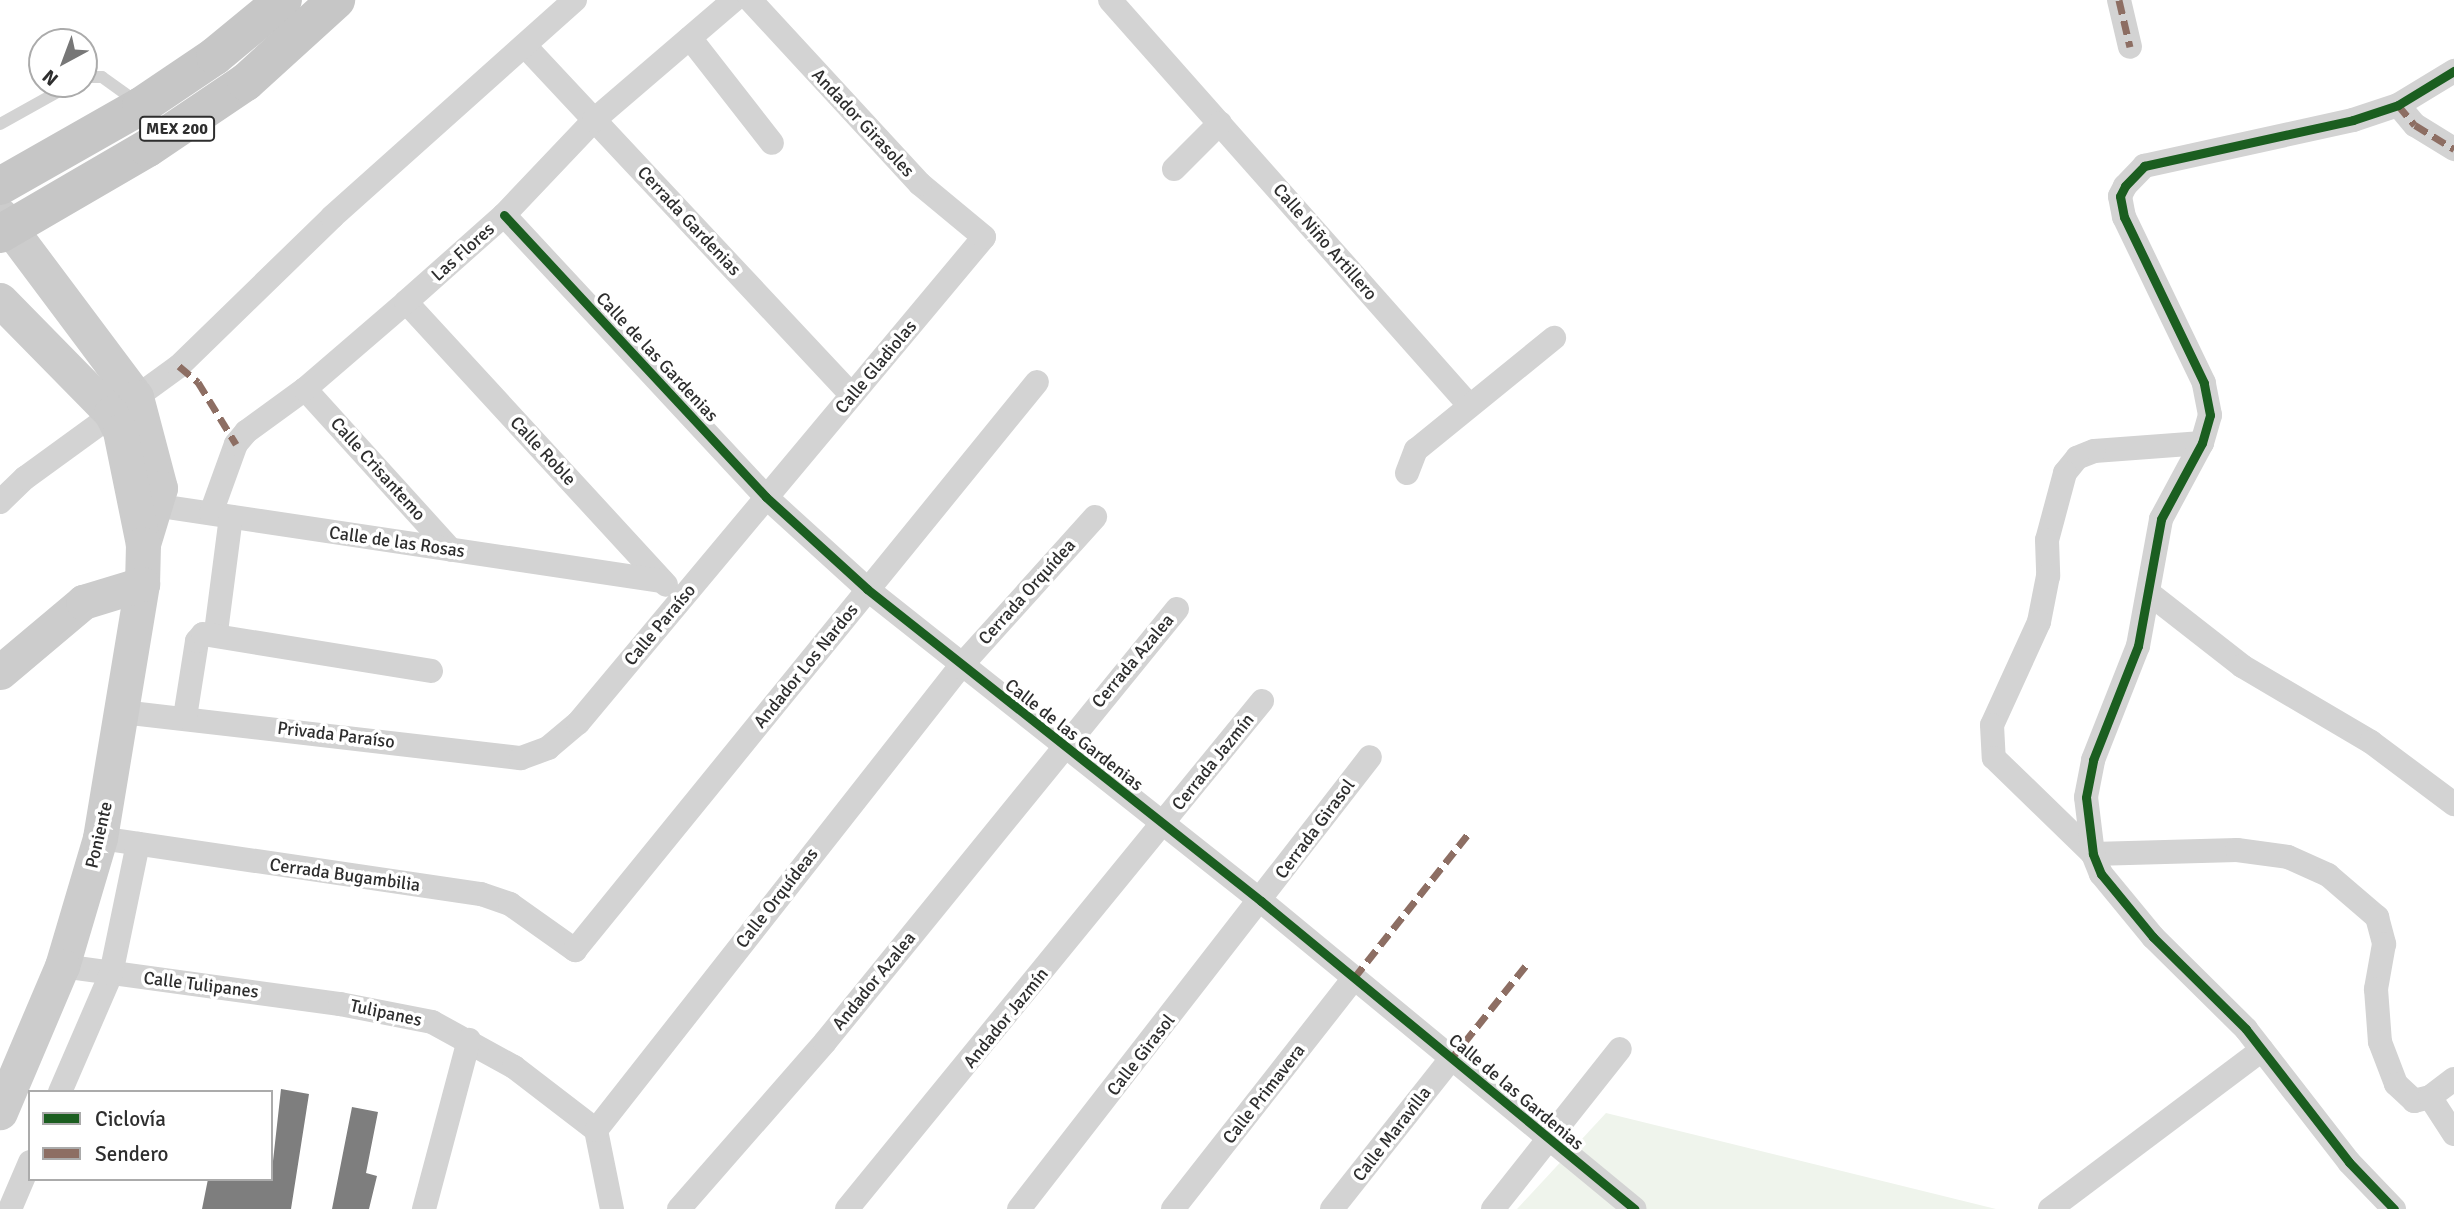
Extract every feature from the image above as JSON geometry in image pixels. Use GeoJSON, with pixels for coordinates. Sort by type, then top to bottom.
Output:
{"type":"FeatureCollection","features":[{"type":"Feature","properties":{"kind":"main road","name":"MEX 200"},"geometry":{"type":"LineString","coordinates":[[0,186],[141,106],[215,56],[283,0]]}},
{"type":"Feature","properties":{"kind":"main road","name":"MEX 200"},"geometry":{"type":"LineString","coordinates":[[3,226],[148,148],[246,82],[336,0]]}},
{"type":"Feature","properties":{"kind":"street"},"geometry":{"type":"LineString","coordinates":[[0,502],[124,405],[179,366],[332,217],[575,0]]}},
{"type":"Feature","properties":{"kind":"street","name":"Las Flores"},"geometry":{"type":"LineString","coordinates":[[184,717],[197,641],[209,633],[221,515],[236,444],[305,389],[504,215],[594,120],[734,0]]}},
{"type":"Feature","properties":{"kind":"street","name":"Andador Girasoles"},"geometry":{"type":"LineString","coordinates":[[750,0],[920,184],[984,237]]}},
{"type":"Feature","properties":{"kind":"street","name":"Calle Niño Artillero"},"geometry":{"type":"LineString","coordinates":[[1110,0],[1468,404]]}},
{"type":"Feature","properties":{"kind":"street"},"geometry":{"type":"LineString","coordinates":[[2119,0],[2130,47]]}},
{"type":"Feature","properties":{"kind":"street"},"geometry":{"type":"LineString","coordinates":[[690,38],[772,143]]}},
{"type":"Feature","properties":{"kind":"street","name":"Cerrada Gardenias"},"geometry":{"type":"LineString","coordinates":[[525,46],[852,395]]}},
{"type":"Feature","properties":{"kind":"street"},"geometry":{"type":"LineString","coordinates":[[2394,1209],[2349,1162],[2262,1050],[2153,937],[2101,874],[2093,854],[2086,797],[2093,760],[2138,646],[2150,594],[2161,519],[2202,443],[2210,415],[2204,383],[2124,217],[2120,196],[2125,186],[2144,166],[2353,120],[2398,105],[2454,71]]}},
{"type":"Feature","properties":{"kind":"street"},"geometry":{"type":"LineString","coordinates":[[2398,105],[2415,125],[2454,149]]}},
{"type":"Feature","properties":{"kind":"street"},"geometry":{"type":"LineString","coordinates":[[1174,169],[1220,123]]}},
{"type":"Feature","properties":{"kind":"street","name":"Calle de las Gardenias"},"geometry":{"type":"LineString","coordinates":[[504,215],[766,497],[867,589],[960,667],[1261,901],[1547,1140],[1634,1209]]}},
{"type":"Feature","properties":{"kind":"street","name":"Poniente"},"geometry":{"type":"LineString","coordinates":[[0,1112],[62,966],[100,838],[142,584],[145,503],[160,488],[124,405],[3,226]]}},
{"type":"Feature","properties":{"kind":"street","name":"Calle Gladiolas"},"geometry":{"type":"LineString","coordinates":[[766,497],[984,237]]}},
{"type":"Feature","properties":{"kind":"street","name":"Calle Roble"},"geometry":{"type":"LineString","coordinates":[[406,302],[680,601]]}},
{"type":"Feature","properties":{"kind":"street","name":"Poniente"},"geometry":{"type":"LineString","coordinates":[[2,304],[124,405]]}},
{"type":"Feature","properties":{"kind":"street"},"geometry":{"type":"LineString","coordinates":[[1407,474],[1416,450],[1468,404],[1554,338]]}},
{"type":"Feature","properties":{"kind":"street","name":"Andador Los Nardos"},"geometry":{"type":"LineString","coordinates":[[575,950],[1037,382]]}},
{"type":"Feature","properties":{"kind":"street","name":"Calle Crisantemo"},"geometry":{"type":"LineString","coordinates":[[305,389],[451,550]]}},
{"type":"Feature","properties":{"kind":"street"},"geometry":{"type":"LineString","coordinates":[[2202,443],[2094,451],[2077,458],[2065,473],[2047,540],[2048,576],[2039,622],[1992,725],[1994,758],[2093,854],[2237,850],[2288,857],[2328,875],[2377,917],[2384,944],[2376,989],[2380,1042],[2405,1094],[2414,1101],[2430,1097],[2454,1079]]}},
{"type":"Feature","properties":{"kind":"street","name":"Calle Paraíso"},"geometry":{"type":"LineString","coordinates":[[548,748],[578,723],[766,497]]}},
{"type":"Feature","properties":{"kind":"street","name":"Calle de las Rosas"},"geometry":{"type":"LineString","coordinates":[[145,503],[662,581]]}},
{"type":"Feature","properties":{"kind":"street","name":"Cerrada Orquídea"},"geometry":{"type":"LineString","coordinates":[[960,667],[1095,517]]}},
{"type":"Feature","properties":{"kind":"street"},"geometry":{"type":"LineString","coordinates":[[0,672],[83,602],[142,584]]}},
{"type":"Feature","properties":{"kind":"street"},"geometry":{"type":"LineString","coordinates":[[2150,594],[2242,666],[2371,742],[2454,804]]}},
{"type":"Feature","properties":{"kind":"street","name":"Cerrada Azalea"},"geometry":{"type":"LineString","coordinates":[[1063,747],[1177,609]]}},
{"type":"Feature","properties":{"kind":"street"},"geometry":{"type":"LineString","coordinates":[[209,633],[431,671]]}},
{"type":"Feature","properties":{"kind":"street","name":"Calle Orquídeas"},"geometry":{"type":"LineString","coordinates":[[596,1130],[960,667]]}},
{"type":"Feature","properties":{"kind":"street","name":"Cerrada Jazmín"},"geometry":{"type":"LineString","coordinates":[[1164,824],[1262,701]]}},
{"type":"Feature","properties":{"kind":"street","name":"Privada Paraíso"},"geometry":{"type":"LineString","coordinates":[[122,712],[184,717],[521,758],[548,748]]}},
{"type":"Feature","properties":{"kind":"street","name":"Andador Azalea"},"geometry":{"type":"LineString","coordinates":[[679,1209],[817,1052],[1063,747]]}},
{"type":"Feature","properties":{"kind":"street","name":"Cerrada Girasol"},"geometry":{"type":"LineString","coordinates":[[1261,901],[1370,757]]}},
{"type":"Feature","properties":{"kind":"street","name":"Andador Jazmín"},"geometry":{"type":"LineString","coordinates":[[846,1209],[1164,824]]}},
{"type":"Feature","properties":{"kind":"street","name":"Cerrada Bugambilia"},"geometry":{"type":"LineString","coordinates":[[100,838],[481,894],[530,915],[575,950]]}},
{"type":"Feature","properties":{"kind":"street"},"geometry":{"type":"LineString","coordinates":[[61,1090],[111,974],[138,844]]}},
{"type":"Feature","properties":{"kind":"street","name":"Calle Girasol"},"geometry":{"type":"LineString","coordinates":[[1019,1209],[1261,901]]}},
{"type":"Feature","properties":{"kind":"street","name":"Calle Tulipanes"},"geometry":{"type":"LineString","coordinates":[[62,966],[340,1004]]}},
{"type":"Feature","properties":{"kind":"street","name":"Calle Primavera"},"geometry":{"type":"LineString","coordinates":[[1173,1209],[1354,978]]}},
{"type":"Feature","properties":{"kind":"street","name":"Tulipanes"},"geometry":{"type":"LineString","coordinates":[[340,1004],[432,1023],[469,1040]]}},
{"type":"Feature","properties":{"kind":"street"},"geometry":{"type":"LineString","coordinates":[[424,1209],[469,1040],[548,1089],[596,1130],[612,1209]]}},
{"type":"Feature","properties":{"kind":"street"},"geometry":{"type":"LineString","coordinates":[[1493,1209],[1620,1049]]}},
{"type":"Feature","properties":{"kind":"street"},"geometry":{"type":"LineString","coordinates":[[2050,1209],[2262,1050]]}},
{"type":"Feature","properties":{"kind":"street","name":"Calle Maravilla"},"geometry":{"type":"LineString","coordinates":[[1332,1209],[1451,1059]]}},
{"type":"Feature","properties":{"kind":"street"},"geometry":{"type":"LineString","coordinates":[[2430,1097],[2454,1134]]}},
{"type":"Feature","properties":{"kind":"street"},"geometry":{"type":"LineString","coordinates":[[10,1209],[28,1167]]}},
{"type":"Feature","properties":{"kind":"lane"},"geometry":{"type":"LineString","coordinates":[[98,77],[103,77],[141,106]]}},
{"type":"Feature","properties":{"kind":"lane"},"geometry":{"type":"LineString","coordinates":[[0,124],[47,98]]}},
{"type":"Feature","properties":{"kind":"shaded area"},"geometry":{"type":"Polygon","coordinates":[[[1606,1113],[1996,1209],[1517,1209],[1606,1113]]]}},
{"type":"Feature","properties":{"kind":"building"},"geometry":{"type":"Polygon","coordinates":[[[281,1089],[309,1094],[291,1209],[202,1209],[208,1181],[273,1181],[281,1089]]]}},
{"type":"Feature","properties":{"kind":"building"},"geometry":{"type":"Polygon","coordinates":[[[352,1107],[378,1112],[366,1173],[377,1176],[369,1209],[332,1209],[352,1107]]]}},
{"type":"Feature","properties":{"kind":"marked path"},"geometry":{"type":"LineString","coordinates":[[2119,0],[2130,47]]}},
{"type":"Feature","properties":{"kind":"marked path"},"geometry":{"type":"LineString","coordinates":[[2398,105],[2415,125],[2454,149]]}},
{"type":"Feature","properties":{"kind":"marked path"},"geometry":{"type":"LineString","coordinates":[[179,366],[198,382],[236,444]]}},
{"type":"Feature","properties":{"kind":"marked path"},"geometry":{"type":"LineString","coordinates":[[1354,978],[1469,833]]}},
{"type":"Feature","properties":{"kind":"marked path"},"geometry":{"type":"LineString","coordinates":[[1451,1059],[1528,963]]}},
{"type":"Feature","properties":{"kind":"cycle path"},"geometry":{"type":"LineString","coordinates":[[2394,1209],[2349,1162],[2246,1029],[2153,937],[2101,874],[2093,854],[2086,797],[2093,760],[2138,646],[2161,519],[2202,443],[2210,415],[2204,383],[2124,217],[2120,196],[2125,186],[2144,166],[2353,120],[2398,105],[2454,71]]}},
{"type":"Feature","properties":{"kind":"cycle path"},"geometry":{"type":"LineString","coordinates":[[504,215],[766,497],[867,589],[1261,901],[1634,1209]]}}]}
